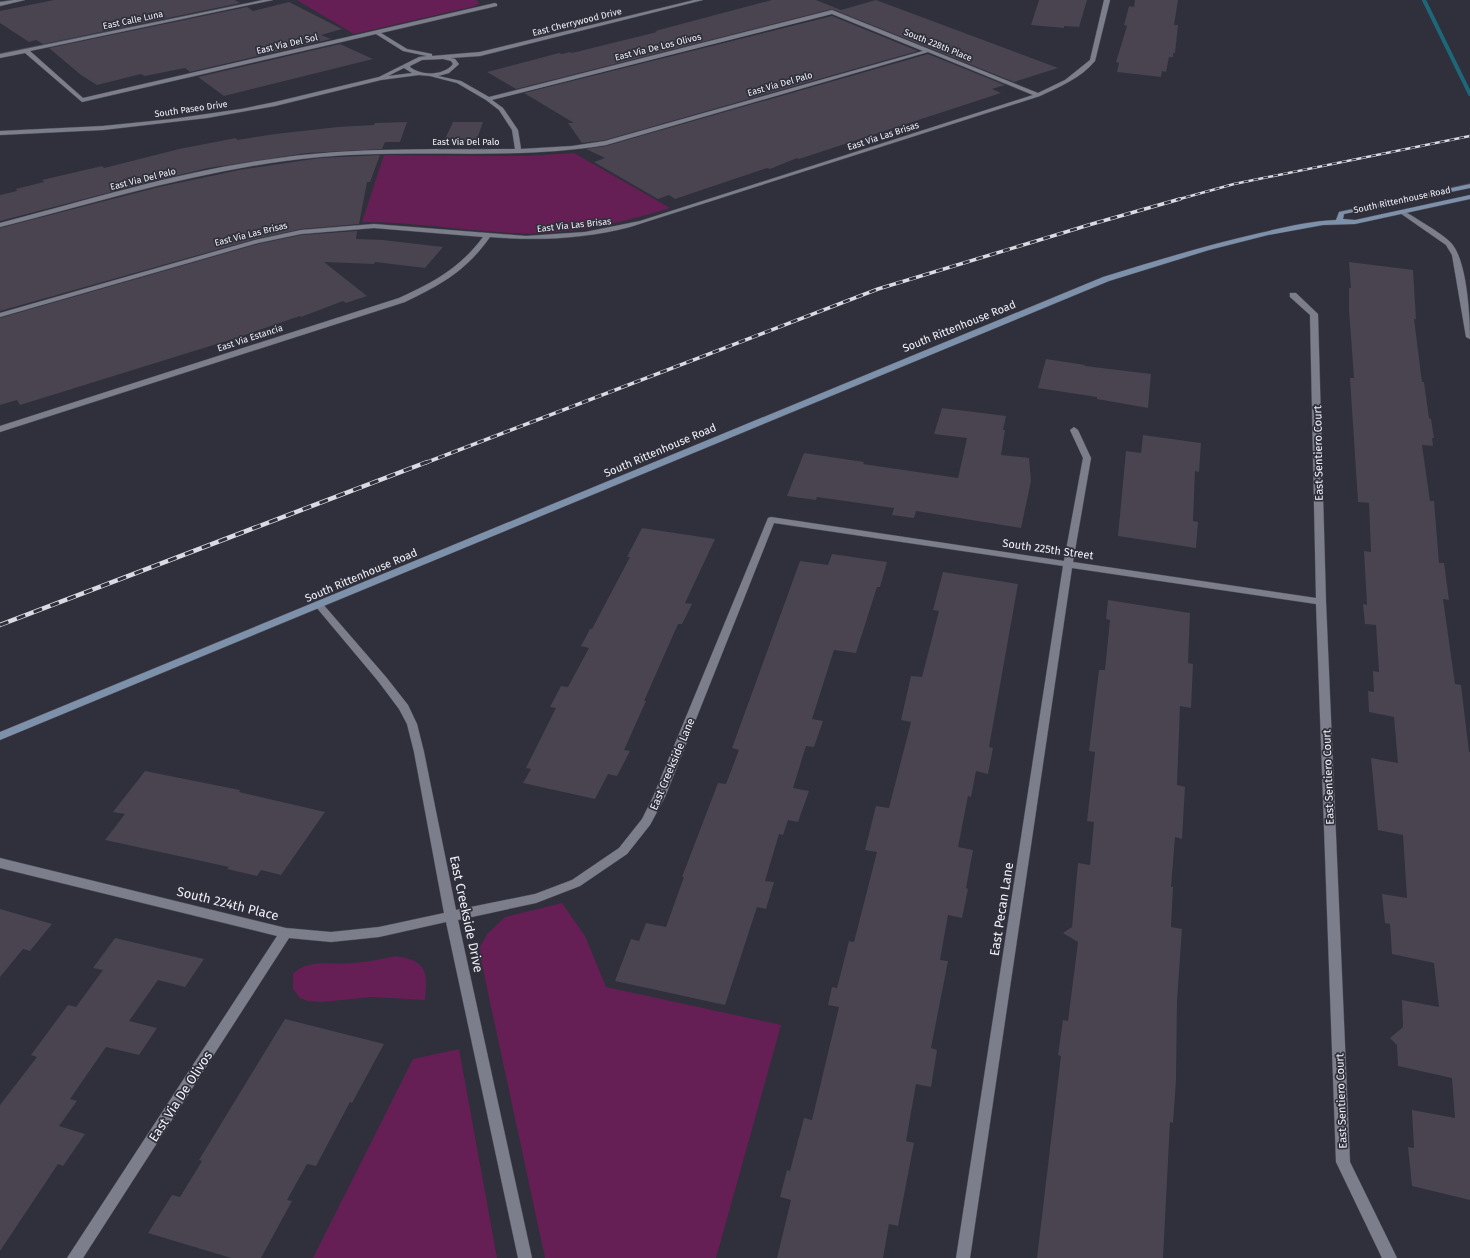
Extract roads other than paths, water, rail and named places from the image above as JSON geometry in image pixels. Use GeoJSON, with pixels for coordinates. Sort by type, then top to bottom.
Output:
{"type":"FeatureCollection","features":[{"type":"Feature","properties":{"kind":"main road","name":"South Rittenhouse Road"},"geometry":{"type":"LineString","coordinates":[[1339,220],[1341,213],[1470,186]]}},
{"type":"Feature","properties":{"kind":"main road","name":"South Rittenhouse Road"},"geometry":{"type":"LineString","coordinates":[[0,736],[1106,279],[1184,254],[1242,238],[1339,220],[1355,222],[1470,197]]}},
{"type":"Feature","properties":{"kind":"street"},"geometry":{"type":"LineString","coordinates":[[0,4],[22,0]]}},
{"type":"Feature","properties":{"kind":"street","name":"East Calle Luna"},"geometry":{"type":"LineString","coordinates":[[0,56],[270,0]]}},
{"type":"Feature","properties":{"kind":"street","name":"East Via Del Sol"},"geometry":{"type":"LineString","coordinates":[[26,51],[82,100],[495,5],[485,0]]}},
{"type":"Feature","properties":{"kind":"street","name":"East Cherrywood Drive"},"geometry":{"type":"LineString","coordinates":[[480,54],[700,0]]}},
{"type":"Feature","properties":{"kind":"street","name":"East Via Las Brisas"},"geometry":{"type":"LineString","coordinates":[[0,315],[257,241],[301,232],[374,226],[487,236],[552,238],[623,228],[1038,95],[1076,76],[1093,60],[1106,0]]}},
{"type":"Feature","properties":{"kind":"street","name":"South 228th Place"},"geometry":{"type":"LineString","coordinates":[[832,12],[1038,95]]}},
{"type":"Feature","properties":{"kind":"street","name":"East Via De Los Olivos"},"geometry":{"type":"LineString","coordinates":[[488,99],[832,12]]}},
{"type":"Feature","properties":{"kind":"street"},"geometry":{"type":"LineString","coordinates":[[376,32],[405,50],[435,57],[480,54]]}},
{"type":"Feature","properties":{"kind":"street"},"geometry":{"type":"LineString","coordinates":[[405,50],[404,53],[409,70],[418,74]]}},
{"type":"Feature","properties":{"kind":"street","name":"East Via Del Palo"},"geometry":{"type":"LineString","coordinates":[[0,225],[181,178],[286,158],[373,151],[518,152],[568,150],[606,143],[927,51]]}},
{"type":"Feature","properties":{"kind":"street"},"geometry":{"type":"LineString","coordinates":[[469,60],[480,54]]}},
{"type":"Feature","properties":{"kind":"street","name":"South Paseo Drive"},"geometry":{"type":"LineString","coordinates":[[381,78],[383,75],[421,58],[435,57]]}},
{"type":"Feature","properties":{"kind":"street"},"geometry":{"type":"LineString","coordinates":[[443,57],[453,60],[457,65],[459,82]]}},
{"type":"Feature","properties":{"kind":"street"},"geometry":{"type":"LineString","coordinates":[[430,74],[443,73],[457,65]]}},
{"type":"Feature","properties":{"kind":"street"},"geometry":{"type":"LineString","coordinates":[[430,74],[439,78],[459,82],[488,99],[501,109],[511,122],[517,139],[518,152]]}},
{"type":"Feature","properties":{"kind":"street","name":"South Paseo Drive"},"geometry":{"type":"LineString","coordinates":[[0,133],[74,130],[189,119],[275,104],[381,78],[430,74]]}},
{"type":"Feature","properties":{"kind":"street"},"geometry":{"type":"LineString","coordinates":[[1402,212],[1449,244],[1456,255],[1470,337]]}},
{"type":"Feature","properties":{"kind":"street","name":"East Via Estancia"},"geometry":{"type":"LineString","coordinates":[[0,429],[402,300],[439,282],[456,270],[470,257],[487,236]]}},
{"type":"Feature","properties":{"kind":"street","name":"East Sentiero Court"},"geometry":{"type":"LineString","coordinates":[[1293,295],[1314,314],[1321,602],[1343,1162],[1390,1258]]}},
{"type":"Feature","properties":{"kind":"street","name":"East Pecan Lane"},"geometry":{"type":"LineString","coordinates":[[963,1258],[1068,564],[1087,458],[1074,430]]}},
{"type":"Feature","properties":{"kind":"street","name":"South 225th Street"},"geometry":{"type":"LineString","coordinates":[[771,520],[1321,602]]}},
{"type":"Feature","properties":{"kind":"street","name":"East Creekside Lane"},"geometry":{"type":"LineString","coordinates":[[451,915],[536,898],[576,883],[623,851],[646,822],[659,797],[771,520]]}},
{"type":"Feature","properties":{"kind":"street","name":"East Creekside Drive"},"geometry":{"type":"LineString","coordinates":[[319,605],[391,691],[404,708],[412,724],[419,752],[451,915],[525,1258]]}},
{"type":"Feature","properties":{"kind":"street","name":"South 224th Place"},"geometry":{"type":"LineString","coordinates":[[0,862],[286,933],[331,937],[379,932],[451,915]]}},
{"type":"Feature","properties":{"kind":"street","name":"East Via De Olivos"},"geometry":{"type":"LineString","coordinates":[[74,1258],[286,933]]}},
{"type":"Feature","properties":{"kind":"waterway"},"geometry":{"type":"LineString","coordinates":[[1424,0],[1470,94]]}},
{"type":"Feature","properties":{"kind":"railway"},"geometry":{"type":"LineString","coordinates":[[1176,200],[1234,184],[1470,136]]}},
{"type":"Feature","properties":{"kind":"railway"},"geometry":{"type":"LineString","coordinates":[[425,463],[878,289],[1180,199]]}},
{"type":"Feature","properties":{"kind":"railway"},"geometry":{"type":"LineString","coordinates":[[0,625],[427,462]]}}]}
